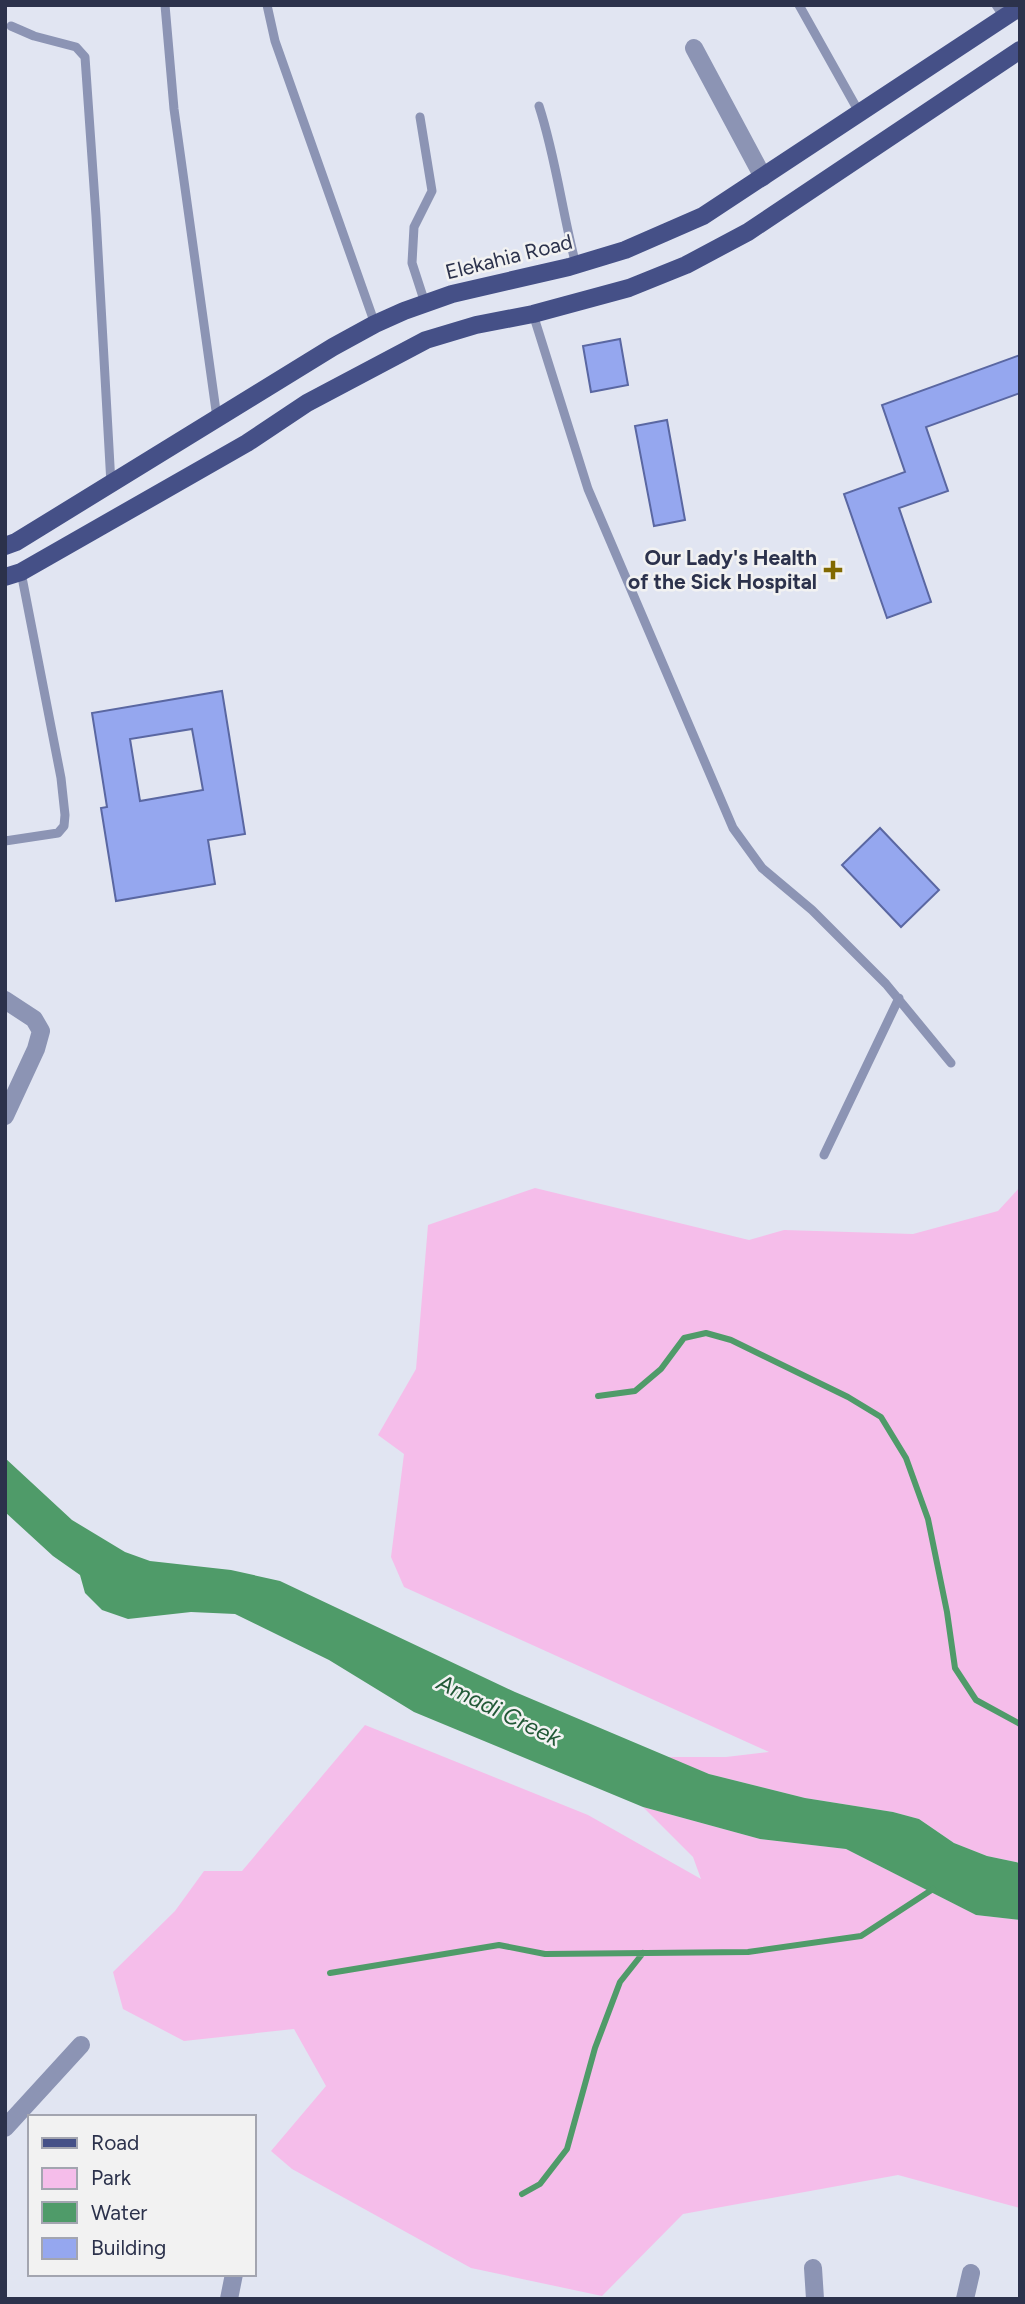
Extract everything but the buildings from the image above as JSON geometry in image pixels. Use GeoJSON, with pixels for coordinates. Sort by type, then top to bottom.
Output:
{"type":"FeatureCollection","features":[{"type":"Feature","properties":{"kind":"main road","name":"Elekahia Road"},"geometry":{"type":"LineString","coordinates":[[5,547],[375,324],[452,294],[576,265],[625,250],[703,216],[859,112],[1000,11],[1020,7]]}},
{"type":"Feature","properties":{"kind":"main road"},"geometry":{"type":"LineString","coordinates":[[13,575],[247,443],[307,402],[426,340],[476,325],[533,314],[629,288],[686,265],[748,232],[1020,50]]}},
{"type":"Feature","properties":{"kind":"street"},"geometry":{"type":"LineString","coordinates":[[694,48],[763,177]]}},
{"type":"Feature","properties":{"kind":"street"},"geometry":{"type":"LineString","coordinates":[[5,1000],[34,1020],[41,1031],[36,1049],[5,1116]]}},
{"type":"Feature","properties":{"kind":"street"},"geometry":{"type":"LineString","coordinates":[[5,2128],[81,2045]]}},
{"type":"Feature","properties":{"kind":"street"},"geometry":{"type":"LineString","coordinates":[[813,2269],[815,2299]]}},
{"type":"Feature","properties":{"kind":"street"},"geometry":{"type":"LineString","coordinates":[[965,2299],[971,2273]]}},
{"type":"Feature","properties":{"kind":"street"},"geometry":{"type":"LineString","coordinates":[[229,2299],[234,2276]]}},
{"type":"Feature","properties":{"kind":"lane"},"geometry":{"type":"LineString","coordinates":[[165,5],[174,109],[217,420]]}},
{"type":"Feature","properties":{"kind":"lane"},"geometry":{"type":"LineString","coordinates":[[267,5],[275,41],[375,324]]}},
{"type":"Feature","properties":{"kind":"lane"},"geometry":{"type":"LineString","coordinates":[[799,5],[859,112]]}},
{"type":"Feature","properties":{"kind":"lane"},"geometry":{"type":"LineString","coordinates":[[12,26],[34,36],[76,47],[85,57],[111,484]]}},
{"type":"Feature","properties":{"kind":"lane"},"geometry":{"type":"LineString","coordinates":[[540,106],[548,133],[565,226],[576,265]]}},
{"type":"Feature","properties":{"kind":"lane"},"geometry":{"type":"LineString","coordinates":[[420,117],[432,191],[415,227],[412,263],[425,303]]}},
{"type":"Feature","properties":{"kind":"lane"},"geometry":{"type":"LineString","coordinates":[[533,314],[588,489],[733,828],[762,867],[812,910],[871,967],[951,1063]]}},
{"type":"Feature","properties":{"kind":"lane"},"geometry":{"type":"LineString","coordinates":[[5,841],[58,833],[64,826],[65,815],[61,778],[13,575]]}},
{"type":"Feature","properties":{"kind":"lane"},"geometry":{"type":"LineString","coordinates":[[824,1154],[899,998]]}},
{"type":"Feature","properties":{"kind":"green space"},"geometry":{"type":"Polygon","coordinates":[[[1020,1187],[1020,1863],[987,1856],[954,1843],[919,1819],[893,1812],[805,1798],[709,1774],[666,1757],[726,1757],[769,1752],[404,1587],[391,1557],[404,1454],[378,1435],[416,1369],[428,1225],[535,1188],[749,1240],[784,1230],[913,1234],[998,1211],[1020,1187]]]}},
{"type":"Feature","properties":{"kind":"green space"},"geometry":{"type":"Polygon","coordinates":[[[365,1725],[588,1815],[701,1879],[693,1857],[643,1807],[760,1839],[846,1849],[976,1915],[1020,1920],[1020,2208],[898,2175],[683,2214],[602,2296],[471,2268],[292,2169],[271,2151],[326,2086],[294,2029],[184,2041],[123,2009],[113,1972],[175,1911],[204,1871],[242,1871],[365,1725]]]}},
{"type":"Feature","properties":{"kind":"water","name":"Amadi Creek"},"geometry":{"type":"Polygon","coordinates":[[[5,1458],[72,1520],[125,1552],[150,1561],[231,1570],[280,1581],[515,1692],[709,1774],[805,1798],[893,1812],[919,1819],[954,1843],[987,1856],[1020,1863],[1020,1920],[976,1915],[846,1849],[760,1839],[643,1807],[414,1712],[329,1660],[235,1614],[191,1612],[128,1619],[102,1610],[85,1593],[80,1575],[53,1556],[5,1512],[5,1458]]]}},
{"type":"Feature","properties":{"kind":"waterway"},"geometry":{"type":"LineString","coordinates":[[598,1396],[635,1391],[661,1369],[684,1338],[706,1333],[731,1340],[848,1397],[881,1417],[906,1458],[928,1519],[947,1612],[955,1668],[976,1700],[1020,1724]]}},
{"type":"Feature","properties":{"kind":"waterway"},"geometry":{"type":"LineString","coordinates":[[330,1973],[499,1945],[545,1954],[748,1952],[861,1936],[933,1889]]}},
{"type":"Feature","properties":{"kind":"waterway"},"geometry":{"type":"LineString","coordinates":[[522,2194],[540,2184],[567,2149],[595,2048],[620,1982],[643,1953]]}},
{"type":"Feature","properties":{"kind":"place","name":"Our Lady's Health of the Sick Hospital"},"geometry":{"type":"Point","coordinates":[833,570]}}]}
